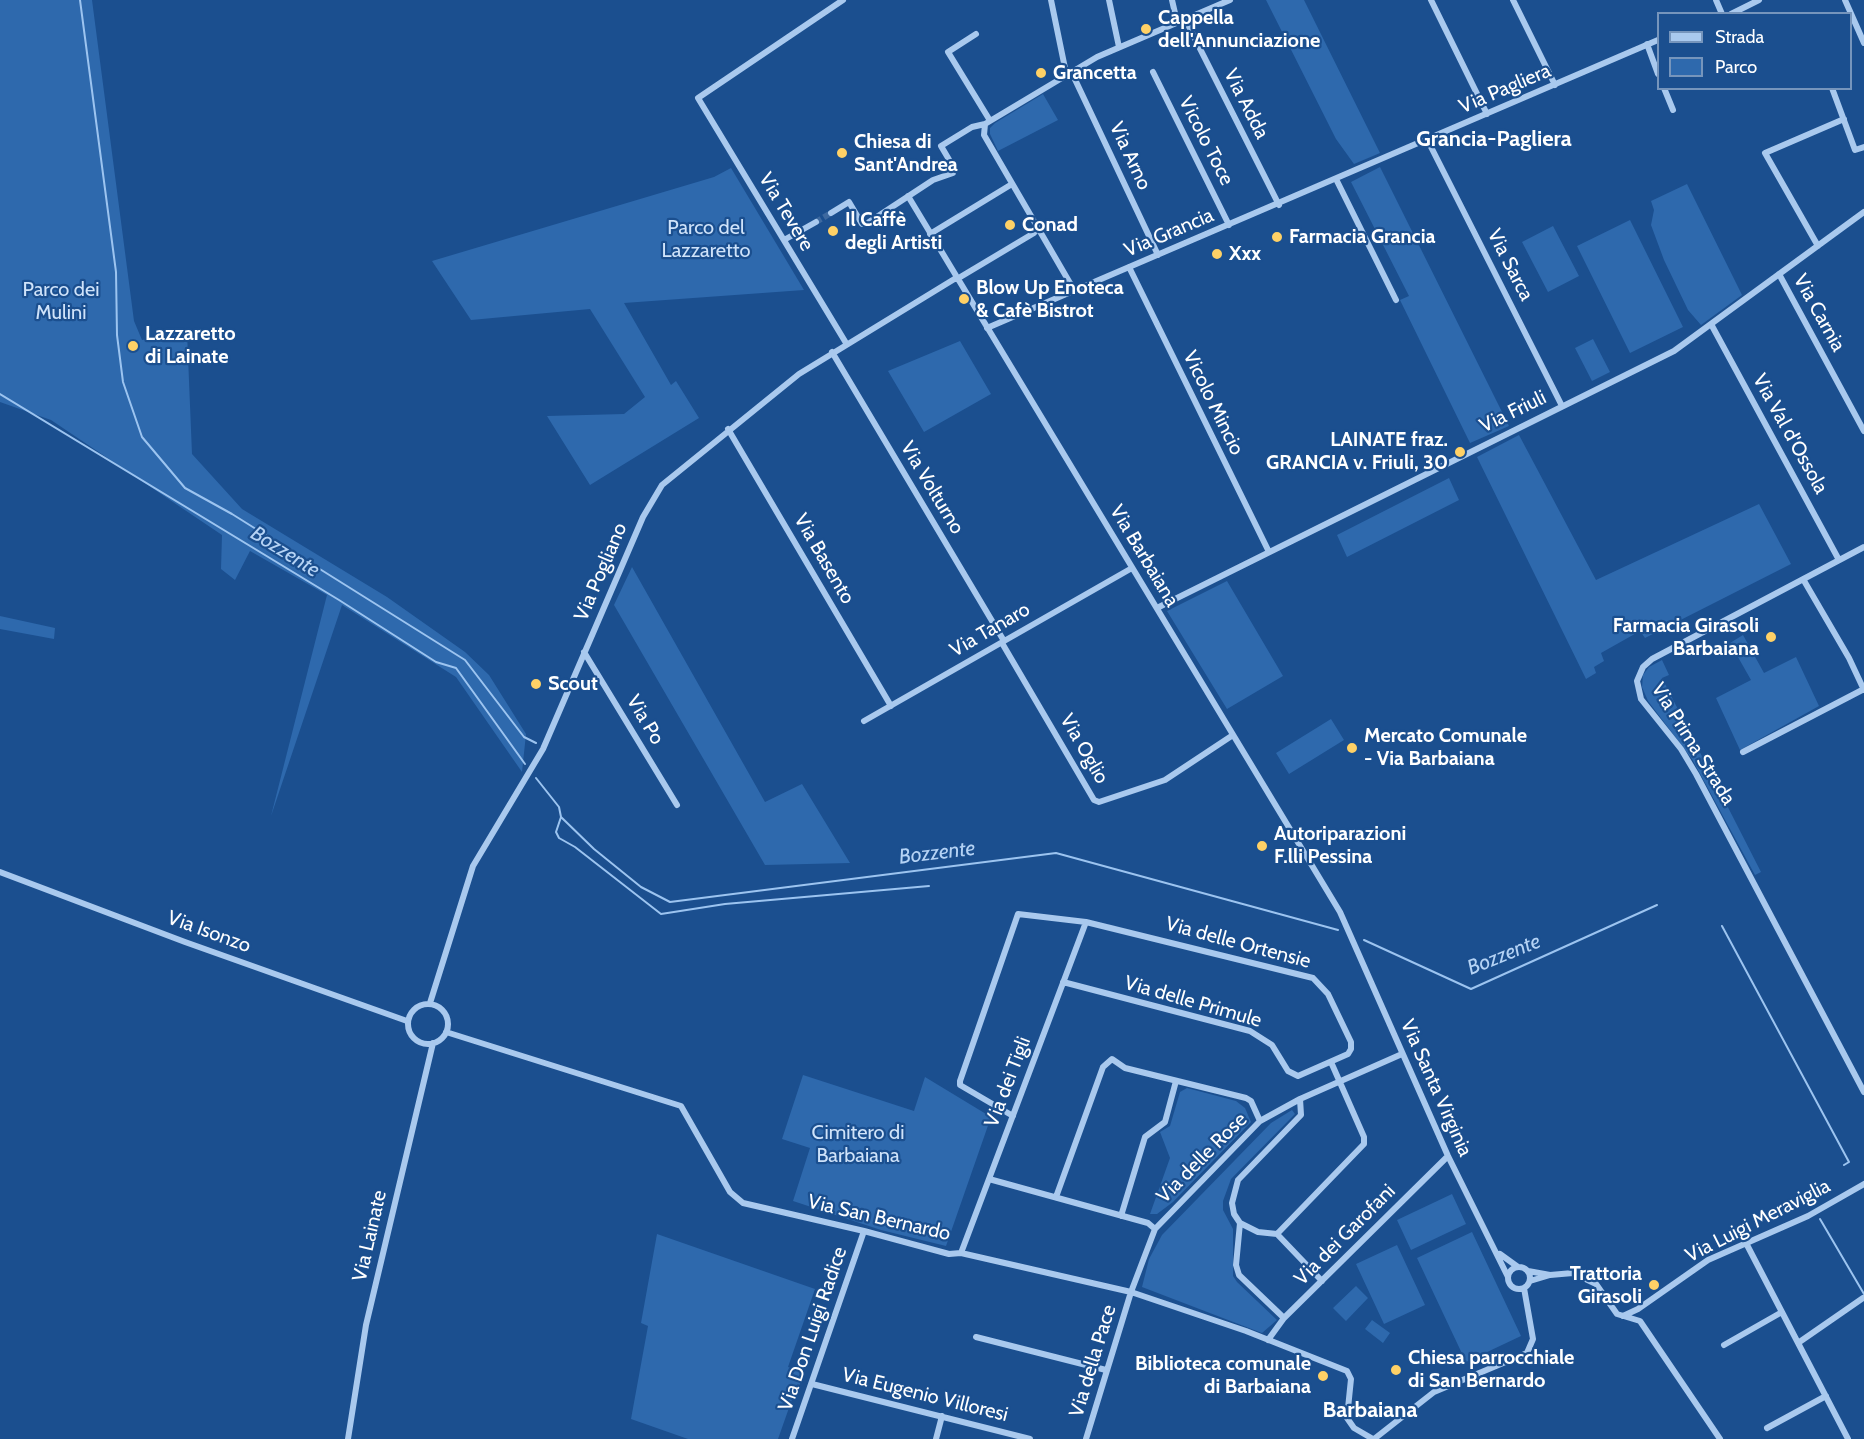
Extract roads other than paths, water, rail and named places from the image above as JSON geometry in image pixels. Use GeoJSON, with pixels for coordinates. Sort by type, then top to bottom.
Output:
{"type":"FeatureCollection","features":[{"type":"Feature","properties":{"kind":"street","name":"Via Tevere"},"geometry":{"type":"LineString","coordinates":[[843,0],[698,98],[846,344]]}},
{"type":"Feature","properties":{"kind":"street","name":"Via Arno"},"geometry":{"type":"LineString","coordinates":[[1051,0],[1069,72],[1158,255]]}},
{"type":"Feature","properties":{"kind":"street"},"geometry":{"type":"LineString","coordinates":[[1109,0],[1119,47]]}},
{"type":"Feature","properties":{"kind":"street"},"geometry":{"type":"LineString","coordinates":[[1172,0],[1177,22]]}},
{"type":"Feature","properties":{"kind":"street"},"geometry":{"type":"LineString","coordinates":[[831,213],[849,202],[865,225],[908,196],[953,173],[954,168],[940,146],[972,127],[987,122],[1069,72],[1119,47],[1230,0]]}},
{"type":"Feature","properties":{"kind":"street"},"geometry":{"type":"LineString","coordinates":[[1431,0],[1487,114]]}},
{"type":"Feature","properties":{"kind":"street"},"geometry":{"type":"LineString","coordinates":[[1513,0],[1555,85]]}},
{"type":"Feature","properties":{"kind":"street"},"geometry":{"type":"LineString","coordinates":[[1735,12],[1760,0]]}},
{"type":"Feature","properties":{"kind":"street"},"geometry":{"type":"LineString","coordinates":[[1852,16],[1864,43]]}},
{"type":"Feature","properties":{"kind":"street","name":"Via Adda"},"geometry":{"type":"LineString","coordinates":[[1185,19],[1279,205]]}},
{"type":"Feature","properties":{"kind":"street"},"geometry":{"type":"LineString","coordinates":[[976,34],[948,52],[987,122],[984,135],[1074,290]]}},
{"type":"Feature","properties":{"kind":"street","name":"Via Pagliera"},"geometry":{"type":"LineString","coordinates":[[1363,167],[1657,41]]}},
{"type":"Feature","properties":{"kind":"street"},"geometry":{"type":"LineString","coordinates":[[1647,45],[1657,69]]}},
{"type":"Feature","properties":{"kind":"street","name":"Vicolo Toce"},"geometry":{"type":"LineString","coordinates":[[1153,72],[1229,225]]}},
{"type":"Feature","properties":{"kind":"street"},"geometry":{"type":"LineString","coordinates":[[1666,90],[1673,110]]}},
{"type":"Feature","properties":{"kind":"street"},"geometry":{"type":"LineString","coordinates":[[1833,90],[1855,150],[1864,147]]}},
{"type":"Feature","properties":{"kind":"street"},"geometry":{"type":"LineString","coordinates":[[1818,246],[1765,153],[1844,119]]}},
{"type":"Feature","properties":{"kind":"street","name":"Via Sarca"},"geometry":{"type":"LineString","coordinates":[[1427,139],[1563,406]]}},
{"type":"Feature","properties":{"kind":"street","name":"Via Grancia"},"geometry":{"type":"LineString","coordinates":[[987,328],[1279,205],[1363,167]]}},
{"type":"Feature","properties":{"kind":"street"},"geometry":{"type":"LineString","coordinates":[[1336,178],[1396,300]]}},
{"type":"Feature","properties":{"kind":"street"},"geometry":{"type":"LineString","coordinates":[[930,234],[1012,184]]}},
{"type":"Feature","properties":{"kind":"street","name":"Via Barbaiana"},"geometry":{"type":"LineString","coordinates":[[908,196],[1340,912],[1350,934]]}},
{"type":"Feature","properties":{"kind":"street","name":"Via Friuli"},"geometry":{"type":"LineString","coordinates":[[1157,608],[1674,351],[1864,212]]}},
{"type":"Feature","properties":{"kind":"street"},"geometry":{"type":"LineString","coordinates":[[784,240],[816,222]]}},
{"type":"Feature","properties":{"kind":"street","name":"Via Pogliano"},"geometry":{"type":"LineString","coordinates":[[430,1003],[473,866],[543,749],[652,500],[669,477],[799,374],[832,352],[1034,233],[1037,228]]}},
{"type":"Feature","properties":{"kind":"street","name":"Vicolo Mincio"},"geometry":{"type":"LineString","coordinates":[[1129,267],[1269,552]]}},
{"type":"Feature","properties":{"kind":"street","name":"Via Carnia"},"geometry":{"type":"LineString","coordinates":[[1779,274],[1864,431]]}},
{"type":"Feature","properties":{"kind":"street","name":"Via Val d'Ossola"},"geometry":{"type":"LineString","coordinates":[[1711,324],[1839,560]]}},
{"type":"Feature","properties":{"kind":"street","name":"Via Volturno"},"geometry":{"type":"LineString","coordinates":[[832,352],[1003,642]]}},
{"type":"Feature","properties":{"kind":"street","name":"Via Basento"},"geometry":{"type":"LineString","coordinates":[[728,429],[891,706]]}},
{"type":"Feature","properties":{"kind":"street","name":"Via Prima Strada"},"geometry":{"type":"LineString","coordinates":[[1864,547],[1652,659],[1643,667],[1636,681],[1641,699],[1681,749],[1696,774],[1864,1092]]}},
{"type":"Feature","properties":{"kind":"street","name":"Via Tanaro"},"geometry":{"type":"LineString","coordinates":[[864,721],[1132,568]]}},
{"type":"Feature","properties":{"kind":"street"},"geometry":{"type":"LineString","coordinates":[[1743,752],[1864,690],[1849,658],[1803,579]]}},
{"type":"Feature","properties":{"kind":"street","name":"Via Oglio"},"geometry":{"type":"LineString","coordinates":[[1003,642],[1094,800],[1099,802],[1165,780],[1233,735]]}},
{"type":"Feature","properties":{"kind":"street","name":"Via Po"},"geometry":{"type":"LineString","coordinates":[[584,652],[677,805]]}},
{"type":"Feature","properties":{"kind":"street","name":"Via Isonzo"},"geometry":{"type":"LineString","coordinates":[[0,872],[185,942],[407,1021]]}},
{"type":"Feature","properties":{"kind":"street"},"geometry":{"type":"LineString","coordinates":[[1013,1116],[960,1085],[960,1081],[1015,917],[1022,913],[1086,922]]}},
{"type":"Feature","properties":{"kind":"street","name":"Via dei Tigli"},"geometry":{"type":"LineString","coordinates":[[961,1253],[1086,922]]}},
{"type":"Feature","properties":{"kind":"street","name":"Via delle Ortensie"},"geometry":{"type":"LineString","coordinates":[[1086,922],[1313,978],[1328,994],[1351,1042],[1348,1054],[1331,1062]]}},
{"type":"Feature","properties":{"kind":"street","name":"Via Santa Virginia"},"geometry":{"type":"LineString","coordinates":[[1350,934],[1448,1156],[1508,1277]]}},
{"type":"Feature","properties":{"kind":"street","name":"Via delle Primule"},"geometry":{"type":"LineString","coordinates":[[1063,982],[1250,1031],[1272,1045],[1293,1074],[1303,1074],[1331,1062]]}},
{"type":"Feature","properties":{"kind":"street"},"geometry":{"type":"LineString","coordinates":[[430,1003],[444,1011],[447,1018],[446,1032],[433,1043],[417,1041],[411,1036],[407,1021],[415,1007],[430,1003]]}},
{"type":"Feature","properties":{"kind":"street","name":"Via San Bernardo"},"geometry":{"type":"LineString","coordinates":[[446,1032],[681,1106],[735,1199],[743,1203],[864,1231],[949,1254],[961,1253],[1131,1293],[1268,1340],[1347,1371],[1350,1375],[1346,1408],[1349,1423],[1373,1439]]}},
{"type":"Feature","properties":{"kind":"street","name":"Via Lainate"},"geometry":{"type":"LineString","coordinates":[[348,1439],[366,1325],[433,1043]]}},
{"type":"Feature","properties":{"kind":"street","name":"Via delle Rose"},"geometry":{"type":"LineString","coordinates":[[1131,1293],[1155,1229],[1260,1121],[1300,1099],[1402,1054]]}},
{"type":"Feature","properties":{"kind":"street"},"geometry":{"type":"LineString","coordinates":[[1056,1197],[1103,1067],[1112,1059],[1125,1068],[1246,1098],[1251,1101],[1260,1121]]}},
{"type":"Feature","properties":{"kind":"street"},"geometry":{"type":"LineString","coordinates":[[1277,1234],[1364,1144],[1364,1137],[1331,1062]]}},
{"type":"Feature","properties":{"kind":"street"},"geometry":{"type":"LineString","coordinates":[[1121,1216],[1144,1137],[1165,1122],[1176,1081]]}},
{"type":"Feature","properties":{"kind":"street"},"geometry":{"type":"LineString","coordinates":[[1300,1099],[1301,1115],[1238,1180],[1232,1203],[1234,1214],[1240,1223],[1258,1232],[1277,1234],[1322,1281]]}},
{"type":"Feature","properties":{"kind":"street","name":"Via dei Garofani"},"geometry":{"type":"LineString","coordinates":[[1268,1340],[1284,1318],[1448,1156]]}},
{"type":"Feature","properties":{"kind":"street"},"geometry":{"type":"LineString","coordinates":[[989,1179],[1148,1223],[1155,1229]]}},
{"type":"Feature","properties":{"kind":"street","name":"Via Luigi Meraviglia"},"geometry":{"type":"LineString","coordinates":[[1623,1316],[1638,1309],[1695,1269],[1815,1212],[1864,1184]]}},
{"type":"Feature","properties":{"kind":"street"},"geometry":{"type":"LineString","coordinates":[[1240,1223],[1236,1265],[1239,1275],[1284,1318]]}},
{"type":"Feature","properties":{"kind":"street","name":"Via Don Luigi Radice"},"geometry":{"type":"LineString","coordinates":[[792,1439],[864,1231]]}},
{"type":"Feature","properties":{"kind":"street"},"geometry":{"type":"LineString","coordinates":[[1746,1243],[1848,1439]]}},
{"type":"Feature","properties":{"kind":"street","name":"Via Santa Virginia"},"geometry":{"type":"LineString","coordinates":[[1497,1252],[1518,1267]]}},
{"type":"Feature","properties":{"kind":"street"},"geometry":{"type":"LineString","coordinates":[[1524,1288],[1513,1287],[1508,1277],[1511,1271],[1518,1267],[1550,1275]]}},
{"type":"Feature","properties":{"kind":"street"},"geometry":{"type":"LineString","coordinates":[[1528,1271],[1530,1281]]}},
{"type":"Feature","properties":{"kind":"street"},"geometry":{"type":"LineString","coordinates":[[1524,1288],[1530,1281],[1550,1275],[1573,1273],[1589,1279],[1614,1311],[1640,1321]]}},
{"type":"Feature","properties":{"kind":"street"},"geometry":{"type":"LineString","coordinates":[[1373,1439],[1434,1392],[1527,1353],[1533,1339],[1524,1288]]}},
{"type":"Feature","properties":{"kind":"street","name":"Via della Pace"},"geometry":{"type":"LineString","coordinates":[[1086,1439],[1131,1293]]}},
{"type":"Feature","properties":{"kind":"street"},"geometry":{"type":"LineString","coordinates":[[1798,1343],[1863,1298]]}},
{"type":"Feature","properties":{"kind":"street"},"geometry":{"type":"LineString","coordinates":[[1638,1309],[1640,1321],[1720,1439]]}},
{"type":"Feature","properties":{"kind":"street"},"geometry":{"type":"LineString","coordinates":[[1724,1345],[1782,1312]]}},
{"type":"Feature","properties":{"kind":"street"},"geometry":{"type":"LineString","coordinates":[[976,1337],[1106,1370]]}},
{"type":"Feature","properties":{"kind":"street","name":"Via Eugenio Villoresi"},"geometry":{"type":"LineString","coordinates":[[812,1384],[1030,1439]]}},
{"type":"Feature","properties":{"kind":"street"},"geometry":{"type":"LineString","coordinates":[[1767,1428],[1826,1396]]}},
{"type":"Feature","properties":{"kind":"street"},"geometry":{"type":"LineString","coordinates":[[936,1439],[942,1416]]}},
{"type":"Feature","properties":{"kind":"waterway"},"geometry":{"type":"LineString","coordinates":[[80,0],[116,272],[117,335],[123,382],[142,437],[185,488],[232,514],[465,660],[524,737],[536,743]]}},
{"type":"Feature","properties":{"kind":"waterway","name":"Bozzente"},"geometry":{"type":"LineString","coordinates":[[0,394],[339,600],[436,662],[456,668],[525,764]]}},
{"type":"Feature","properties":{"kind":"waterway","name":"Bozzente"},"geometry":{"type":"LineString","coordinates":[[536,778],[559,807],[561,817],[594,849],[641,887],[670,902],[1056,853],[1338,930]]}},
{"type":"Feature","properties":{"kind":"waterway","name":"Bozzente"},"geometry":{"type":"LineString","coordinates":[[561,817],[556,832],[559,838],[575,847],[661,914],[725,904],[929,886]]}},
{"type":"Feature","properties":{"kind":"waterway","name":"Bozzente"},"geometry":{"type":"LineString","coordinates":[[1364,940],[1471,989],[1657,905]]}},
{"type":"Feature","properties":{"kind":"waterway","name":"Bozzente"},"geometry":{"type":"LineString","coordinates":[[1722,926],[1849,1162],[1844,1165]]}},
{"type":"Feature","properties":{"kind":"waterway","name":"Bozzente"},"geometry":{"type":"LineString","coordinates":[[1820,1219],[1864,1294]]}},
{"type":"Feature","properties":{"kind":"tunnel"},"geometry":{"type":"LineString","coordinates":[[816,222],[831,213]]}},
{"type":"Feature","properties":{"kind":"place","name":"Cappella dell'Annunciazione"},"geometry":{"type":"Point","coordinates":[1146,29]}},
{"type":"Feature","properties":{"kind":"place","name":"Grancetta"},"geometry":{"type":"Point","coordinates":[1041,73]}},
{"type":"Feature","properties":{"kind":"place","name":"Chiesa di Sant'Andrea"},"geometry":{"type":"Point","coordinates":[842,153]}},
{"type":"Feature","properties":{"kind":"place","name":"Conad"},"geometry":{"type":"Point","coordinates":[1010,225]}},
{"type":"Feature","properties":{"kind":"place","name":"Il Caffè degli Artisti"},"geometry":{"type":"Point","coordinates":[833,231]}},
{"type":"Feature","properties":{"kind":"place","name":"Farmacia Grancia"},"geometry":{"type":"Point","coordinates":[1277,237]}},
{"type":"Feature","properties":{"kind":"place","name":"Xxx"},"geometry":{"type":"Point","coordinates":[1217,254]}},
{"type":"Feature","properties":{"kind":"place","name":"Blow Up Enoteca & Cafè Bistrot"},"geometry":{"type":"Point","coordinates":[964,299]}},
{"type":"Feature","properties":{"kind":"place","name":"Lazzaretto di Lainate"},"geometry":{"type":"Point","coordinates":[133,346]}},
{"type":"Feature","properties":{"kind":"place","name":"LAINATE fraz. GRANCIA v. Friuli, 30"},"geometry":{"type":"Point","coordinates":[1460,452]}},
{"type":"Feature","properties":{"kind":"place","name":"Farmacia Girasoli Barbaiana"},"geometry":{"type":"Point","coordinates":[1771,637]}},
{"type":"Feature","properties":{"kind":"place","name":"Scout"},"geometry":{"type":"Point","coordinates":[536,684]}},
{"type":"Feature","properties":{"kind":"place","name":"Mercato Comunale - Via Barbaiana"},"geometry":{"type":"Point","coordinates":[1352,748]}},
{"type":"Feature","properties":{"kind":"place","name":"Autoriparazioni F.lli Pessina"},"geometry":{"type":"Point","coordinates":[1262,846]}},
{"type":"Feature","properties":{"kind":"place","name":"Trattoria Girasoli"},"geometry":{"type":"Point","coordinates":[1654,1285]}},
{"type":"Feature","properties":{"kind":"place","name":"Chiesa parrocchiale di San Bernardo"},"geometry":{"type":"Point","coordinates":[1396,1370]}},
{"type":"Feature","properties":{"kind":"place","name":"Biblioteca comunale di Barbaiana"},"geometry":{"type":"Point","coordinates":[1323,1376]}},
{"type":"Feature","properties":{"kind":"district","name":"Grancia-Pagliera"},"geometry":{"type":"Point","coordinates":[1494,140]}},
{"type":"Feature","properties":{"kind":"district","name":"Barbaiana"},"geometry":{"type":"Point","coordinates":[1370,1411]}},
{"type":"Feature","properties":{"kind":"park label","name":"Parco del Lazzaretto"},"geometry":{"type":"Point","coordinates":[706,240]}},
{"type":"Feature","properties":{"kind":"park label","name":"Parco dei Mulini"},"geometry":{"type":"Point","coordinates":[61,302]}},
{"type":"Feature","properties":{"kind":"park label","name":"Cimitero di Barbaiana"},"geometry":{"type":"Point","coordinates":[858,1144]}}]}
